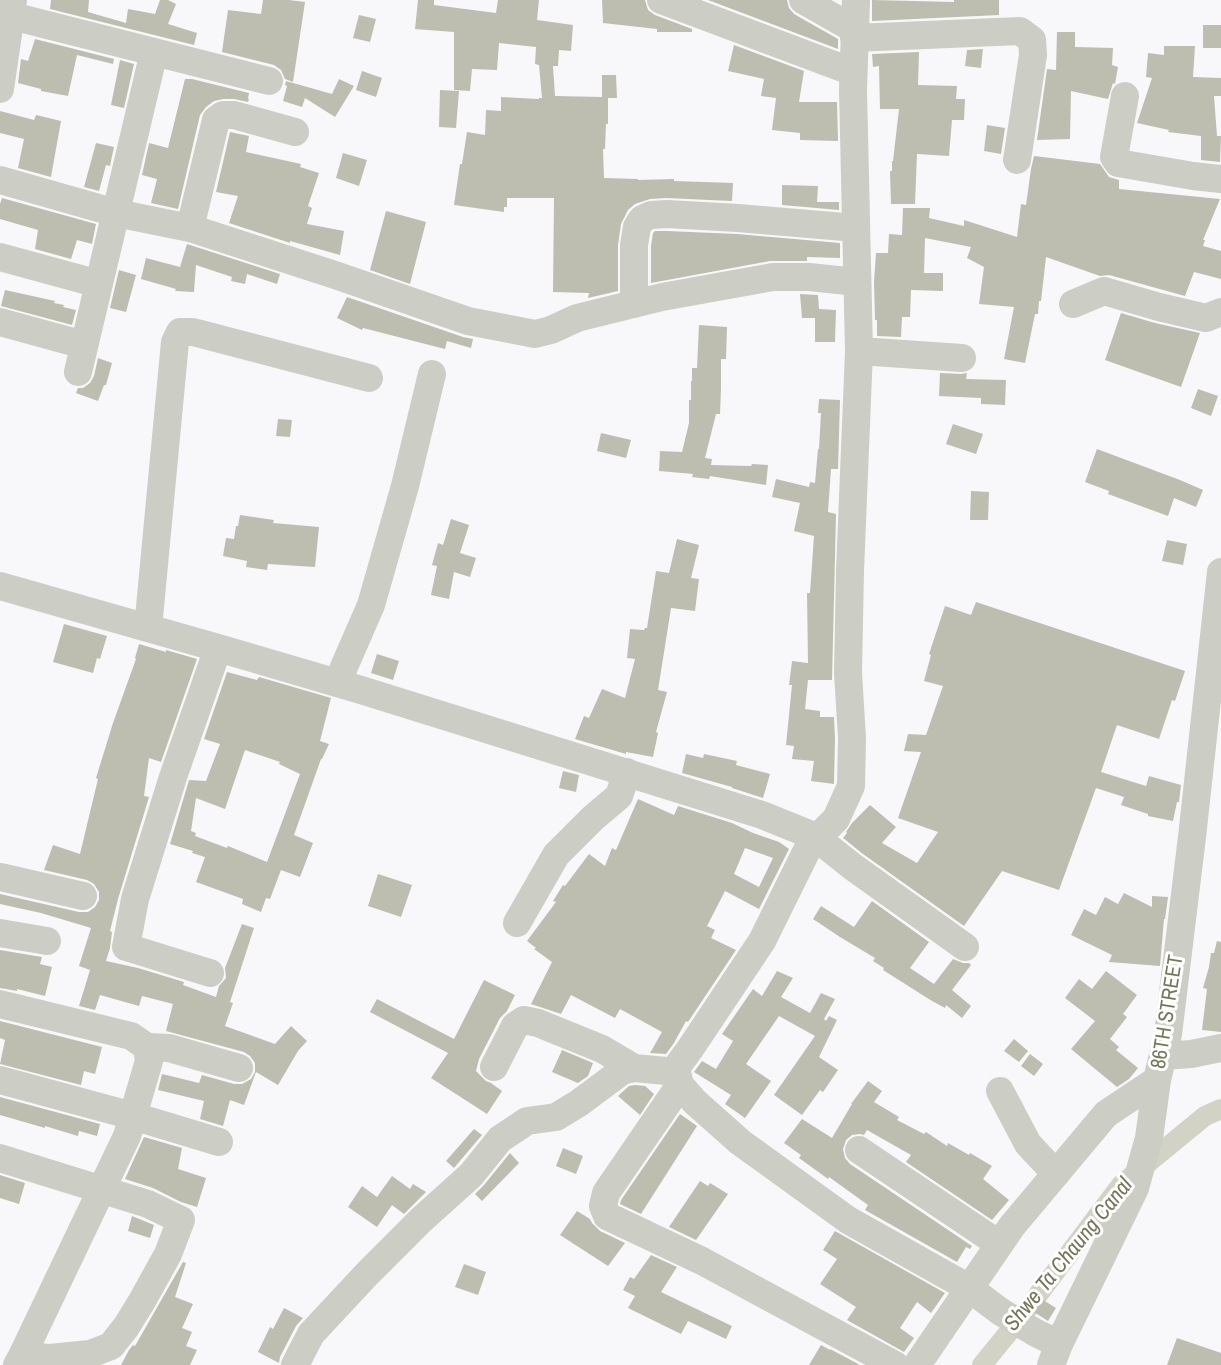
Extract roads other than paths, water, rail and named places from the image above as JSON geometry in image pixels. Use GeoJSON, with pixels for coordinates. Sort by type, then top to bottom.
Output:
{"type":"FeatureCollection","features":[{"type":"Feature","properties":{"kind":"street"},"geometry":{"type":"LineString","coordinates":[[661,0],[854,72]]}},
{"type":"Feature","properties":{"kind":"street"},"geometry":{"type":"LineString","coordinates":[[803,0],[854,33],[1020,31],[1032,40],[1033,55],[1017,160]]}},
{"type":"Feature","properties":{"kind":"street"},"geometry":{"type":"LineString","coordinates":[[814,836],[820,835],[836,819],[851,786],[852,738],[848,661],[859,351],[854,72],[856,0]]}},
{"type":"Feature","properties":{"kind":"street"},"geometry":{"type":"LineString","coordinates":[[0,89],[8,9],[154,52],[269,81]]}},
{"type":"Feature","properties":{"kind":"street"},"geometry":{"type":"LineString","coordinates":[[0,322],[81,359],[154,52]]}},
{"type":"Feature","properties":{"kind":"street"},"geometry":{"type":"LineString","coordinates":[[1125,96],[1114,157],[1118,163],[1221,179]]}},
{"type":"Feature","properties":{"kind":"street"},"geometry":{"type":"LineString","coordinates":[[190,228],[216,120],[223,116],[234,116],[295,132]]}},
{"type":"Feature","properties":{"kind":"street"},"geometry":{"type":"LineString","coordinates":[[0,180],[117,213],[190,228],[468,321],[535,334],[551,330],[577,318],[634,304],[773,277],[809,277],[857,282]]}},
{"type":"Feature","properties":{"kind":"street"},"geometry":{"type":"LineString","coordinates":[[634,304],[634,245],[637,227],[642,219],[651,215],[738,218],[856,228]]}},
{"type":"Feature","properties":{"kind":"street"},"geometry":{"type":"LineString","coordinates":[[0,257],[99,284]]}},
{"type":"Feature","properties":{"kind":"street"},"geometry":{"type":"LineString","coordinates":[[1073,304],[1104,291],[1206,318],[1221,312]]}},
{"type":"Feature","properties":{"kind":"street"},"geometry":{"type":"LineString","coordinates":[[148,628],[176,342],[180,332],[193,332],[369,378]]}},
{"type":"Feature","properties":{"kind":"street"},"geometry":{"type":"LineString","coordinates":[[859,351],[962,358]]}},
{"type":"Feature","properties":{"kind":"street"},"geometry":{"type":"LineString","coordinates":[[337,683],[372,605],[405,486],[432,374]]}},
{"type":"Feature","properties":{"kind":"street","name":"86TH STREET"},"geometry":{"type":"LineString","coordinates":[[916,1365],[1012,1226],[1106,1114],[1160,1068],[1168,1034],[1177,965],[1221,572]]}},
{"type":"Feature","properties":{"kind":"street"},"geometry":{"type":"LineString","coordinates":[[0,586],[337,683],[762,815],[814,836],[853,867],[965,947]]}},
{"type":"Feature","properties":{"kind":"street"},"geometry":{"type":"LineString","coordinates":[[210,972],[126,946],[135,899],[173,777],[218,648]]}},
{"type":"Feature","properties":{"kind":"street"},"geometry":{"type":"LineString","coordinates":[[517,923],[556,855],[619,796],[627,772]]}},
{"type":"Feature","properties":{"kind":"street"},"geometry":{"type":"LineString","coordinates":[[814,836],[762,940],[676,1068],[679,1078],[694,1102],[740,1142],[849,1220],[969,1288],[1049,1347],[1135,1188],[1149,1138],[1160,1068],[1191,1054],[1221,1048]]}},
{"type":"Feature","properties":{"kind":"street"},"geometry":{"type":"LineString","coordinates":[[0,877],[84,896]]}},
{"type":"Feature","properties":{"kind":"street"},"geometry":{"type":"LineString","coordinates":[[0,933],[47,941]]}},
{"type":"Feature","properties":{"kind":"street"},"geometry":{"type":"LineString","coordinates":[[0,1004],[131,1036],[147,1047],[169,1048],[239,1068]]}},
{"type":"Feature","properties":{"kind":"street"},"geometry":{"type":"LineString","coordinates":[[494,1067],[515,1026],[524,1020],[538,1023],[602,1049],[634,1068],[679,1078]]}},
{"type":"Feature","properties":{"kind":"street"},"geometry":{"type":"LineString","coordinates":[[0,1158],[102,1189],[148,1204],[181,1220],[168,1254],[126,1328],[111,1346],[90,1354],[20,1360],[102,1189],[127,1136],[149,1061],[147,1047]]}},
{"type":"Feature","properties":{"kind":"street"},"geometry":{"type":"LineString","coordinates":[[295,1365],[311,1334],[421,1220],[471,1175],[500,1138],[527,1121],[556,1117],[622,1071],[634,1068]]}},
{"type":"Feature","properties":{"kind":"street"},"geometry":{"type":"LineString","coordinates":[[679,1078],[606,1193],[603,1206],[607,1216],[702,1261],[895,1365]]}},
{"type":"Feature","properties":{"kind":"street"},"geometry":{"type":"LineString","coordinates":[[0,1080],[219,1142]]}},
{"type":"Feature","properties":{"kind":"street"},"geometry":{"type":"LineString","coordinates":[[1000,1091],[1028,1144],[1056,1174]]}},
{"type":"Feature","properties":{"kind":"street"},"geometry":{"type":"LineString","coordinates":[[859,1150],[999,1244]]}},
{"type":"Feature","properties":{"kind":"waterway","name":"Shwe Ta Chaung Canal"},"geometry":{"type":"LineString","coordinates":[[982,1365],[1121,1185],[1205,1116],[1221,1109]]}}]}
